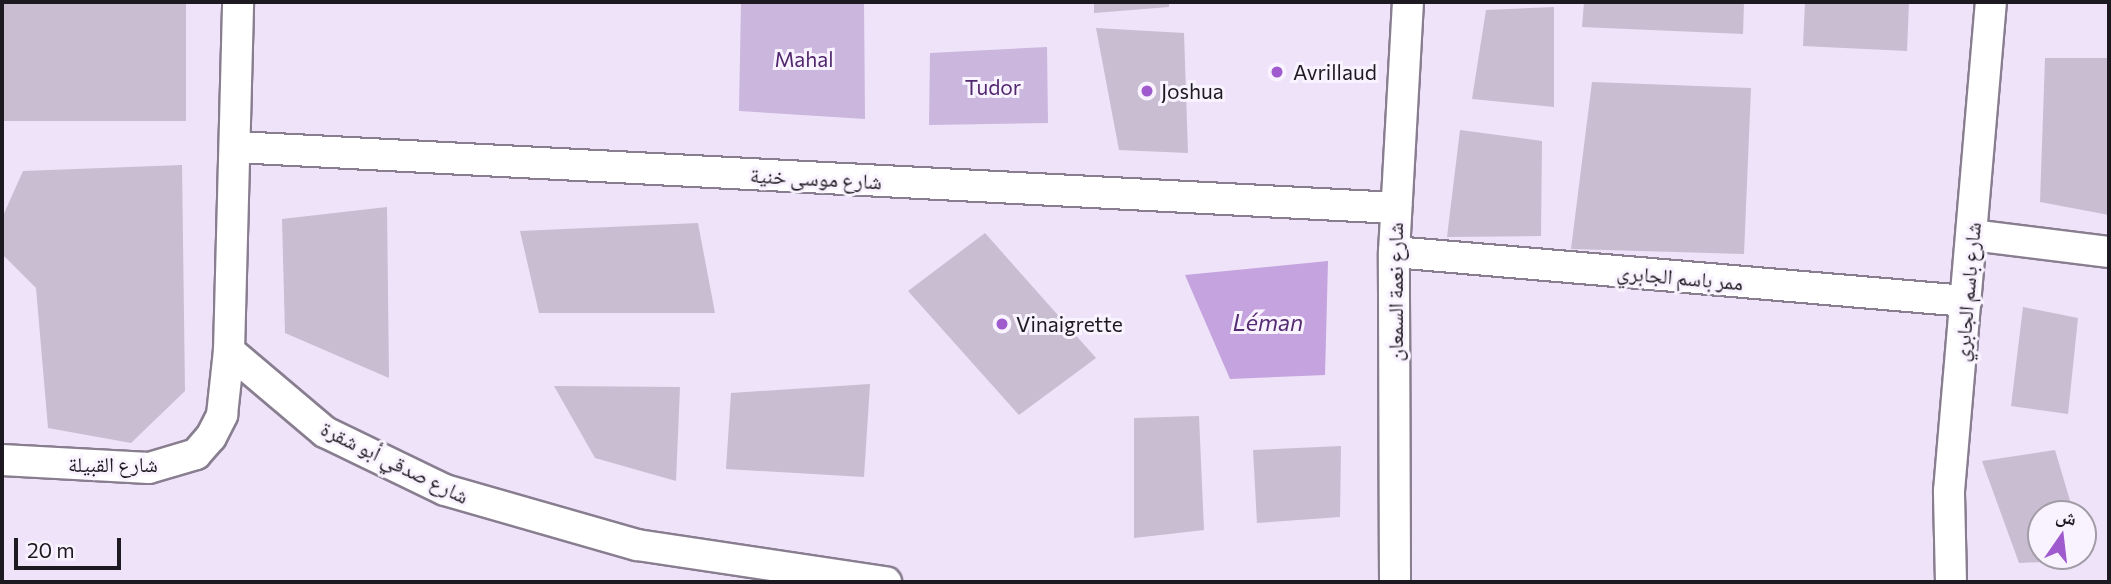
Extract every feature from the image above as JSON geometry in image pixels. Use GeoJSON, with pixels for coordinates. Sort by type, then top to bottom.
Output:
{"type":"FeatureCollection","features":[{"type":"Feature","properties":{"kind":"street"},"geometry":{"type":"LineString","coordinates":[[229,352],[238,2]]}},
{"type":"Feature","properties":{"kind":"street","name":"شارع نعمة السمعان"},"geometry":{"type":"LineString","coordinates":[[1395,582],[1394,252],[1408,2]]}},
{"type":"Feature","properties":{"kind":"street","name":"شارع باسم الجابري"},"geometry":{"type":"LineString","coordinates":[[1951,582],[1949,491],[1991,2]]}},
{"type":"Feature","properties":{"kind":"street","name":"شارع موسى خنية"},"geometry":{"type":"LineString","coordinates":[[236,147],[1396,208]]}},
{"type":"Feature","properties":{"kind":"street"},"geometry":{"type":"LineString","coordinates":[[1972,236],[2109,252]]}},
{"type":"Feature","properties":{"kind":"street","name":"ممر باسم الجابري"},"geometry":{"type":"LineString","coordinates":[[1394,252],[1966,301]]}},
{"type":"Feature","properties":{"kind":"street","name":"شارع القبيلة"},"geometry":{"type":"LineString","coordinates":[[2,460],[149,468],[196,454],[222,415],[229,352]]}},
{"type":"Feature","properties":{"kind":"street","name":"شارع صدقي أبو شقرة"},"geometry":{"type":"LineString","coordinates":[[229,352],[325,432],[444,490],[637,545],[887,582]]}},
{"type":"Feature","properties":{"kind":"green space","name":"Mahal"},"geometry":{"type":"Polygon","coordinates":[[[741,2],[864,2],[865,119],[739,111],[741,2]]]}},
{"type":"Feature","properties":{"kind":"green space","name":"Tudor"},"geometry":{"type":"Polygon","coordinates":[[[1047,47],[1048,123],[929,125],[930,53],[1047,47]]]}},
{"type":"Feature","properties":{"kind":"water","name":"Léman"},"geometry":{"type":"Polygon","coordinates":[[[1328,261],[1325,375],[1230,379],[1185,275],[1328,261]]]}},
{"type":"Feature","properties":{"kind":"building"},"geometry":{"type":"Polygon","coordinates":[[[2,2],[186,2],[186,121],[2,121],[2,2]]]}},
{"type":"Feature","properties":{"kind":"building"},"geometry":{"type":"Polygon","coordinates":[[[1094,2],[1169,2],[1169,7],[1094,13],[1094,2]]]}},
{"type":"Feature","properties":{"kind":"building"},"geometry":{"type":"Polygon","coordinates":[[[1584,2],[1744,2],[1743,34],[1582,27],[1584,2]]]}},
{"type":"Feature","properties":{"kind":"building"},"geometry":{"type":"Polygon","coordinates":[[[1805,2],[1909,2],[1907,51],[1803,46],[1805,2]]]}},
{"type":"Feature","properties":{"kind":"building"},"geometry":{"type":"Polygon","coordinates":[[[1554,7],[1554,107],[1472,99],[1486,10],[1554,7]]]}},
{"type":"Feature","properties":{"kind":"building","name":"Joshua"},"geometry":{"type":"Polygon","coordinates":[[[1096,28],[1184,33],[1188,153],[1119,150],[1096,28]]]}},
{"type":"Feature","properties":{"kind":"building"},"geometry":{"type":"Polygon","coordinates":[[[2045,58],[2109,58],[2109,215],[2040,202],[2045,58]]]}},
{"type":"Feature","properties":{"kind":"building"},"geometry":{"type":"Polygon","coordinates":[[[1592,82],[1751,88],[1744,254],[1571,249],[1592,82]]]}},
{"type":"Feature","properties":{"kind":"building"},"geometry":{"type":"Polygon","coordinates":[[[1460,130],[1542,141],[1541,236],[1447,237],[1460,130]]]}},
{"type":"Feature","properties":{"kind":"building"},"geometry":{"type":"Polygon","coordinates":[[[182,165],[185,391],[131,443],[48,428],[36,288],[2,254],[2,218],[23,171],[182,165]]]}},
{"type":"Feature","properties":{"kind":"building"},"geometry":{"type":"Polygon","coordinates":[[[387,207],[389,378],[285,333],[282,219],[387,207]]]}},
{"type":"Feature","properties":{"kind":"building"},"geometry":{"type":"Polygon","coordinates":[[[698,223],[715,313],[539,313],[520,231],[698,223]]]}},
{"type":"Feature","properties":{"kind":"building","name":"Vinaigrette"},"geometry":{"type":"Polygon","coordinates":[[[985,233],[1096,358],[1019,415],[908,291],[985,233]]]}},
{"type":"Feature","properties":{"kind":"building"},"geometry":{"type":"Polygon","coordinates":[[[2023,307],[2078,318],[2068,414],[2011,406],[2023,307]]]}},
{"type":"Feature","properties":{"kind":"building"},"geometry":{"type":"Polygon","coordinates":[[[870,384],[864,477],[726,469],[731,393],[870,384]]]}},
{"type":"Feature","properties":{"kind":"building"},"geometry":{"type":"Polygon","coordinates":[[[554,386],[680,387],[676,481],[595,458],[554,386]]]}},
{"type":"Feature","properties":{"kind":"building"},"geometry":{"type":"Polygon","coordinates":[[[1199,416],[1204,530],[1134,538],[1134,418],[1199,416]]]}},
{"type":"Feature","properties":{"kind":"building"},"geometry":{"type":"Polygon","coordinates":[[[1341,446],[1340,517],[1257,523],[1253,450],[1341,446]]]}},
{"type":"Feature","properties":{"kind":"building"},"geometry":{"type":"Polygon","coordinates":[[[2055,450],[2070,500],[2027,500],[2027,563],[2019,563],[1982,461],[2055,450]]]}},
{"type":"Feature","properties":{"kind":"place","name":"Avrillaud"},"geometry":{"type":"Point","coordinates":[1277,72]}},
{"type":"Feature","properties":{"kind":"place","name":"Joshua"},"geometry":{"type":"Point","coordinates":[1147,91]}},
{"type":"Feature","properties":{"kind":"place","name":"Vinaigrette"},"geometry":{"type":"Point","coordinates":[1002,324]}}]}
